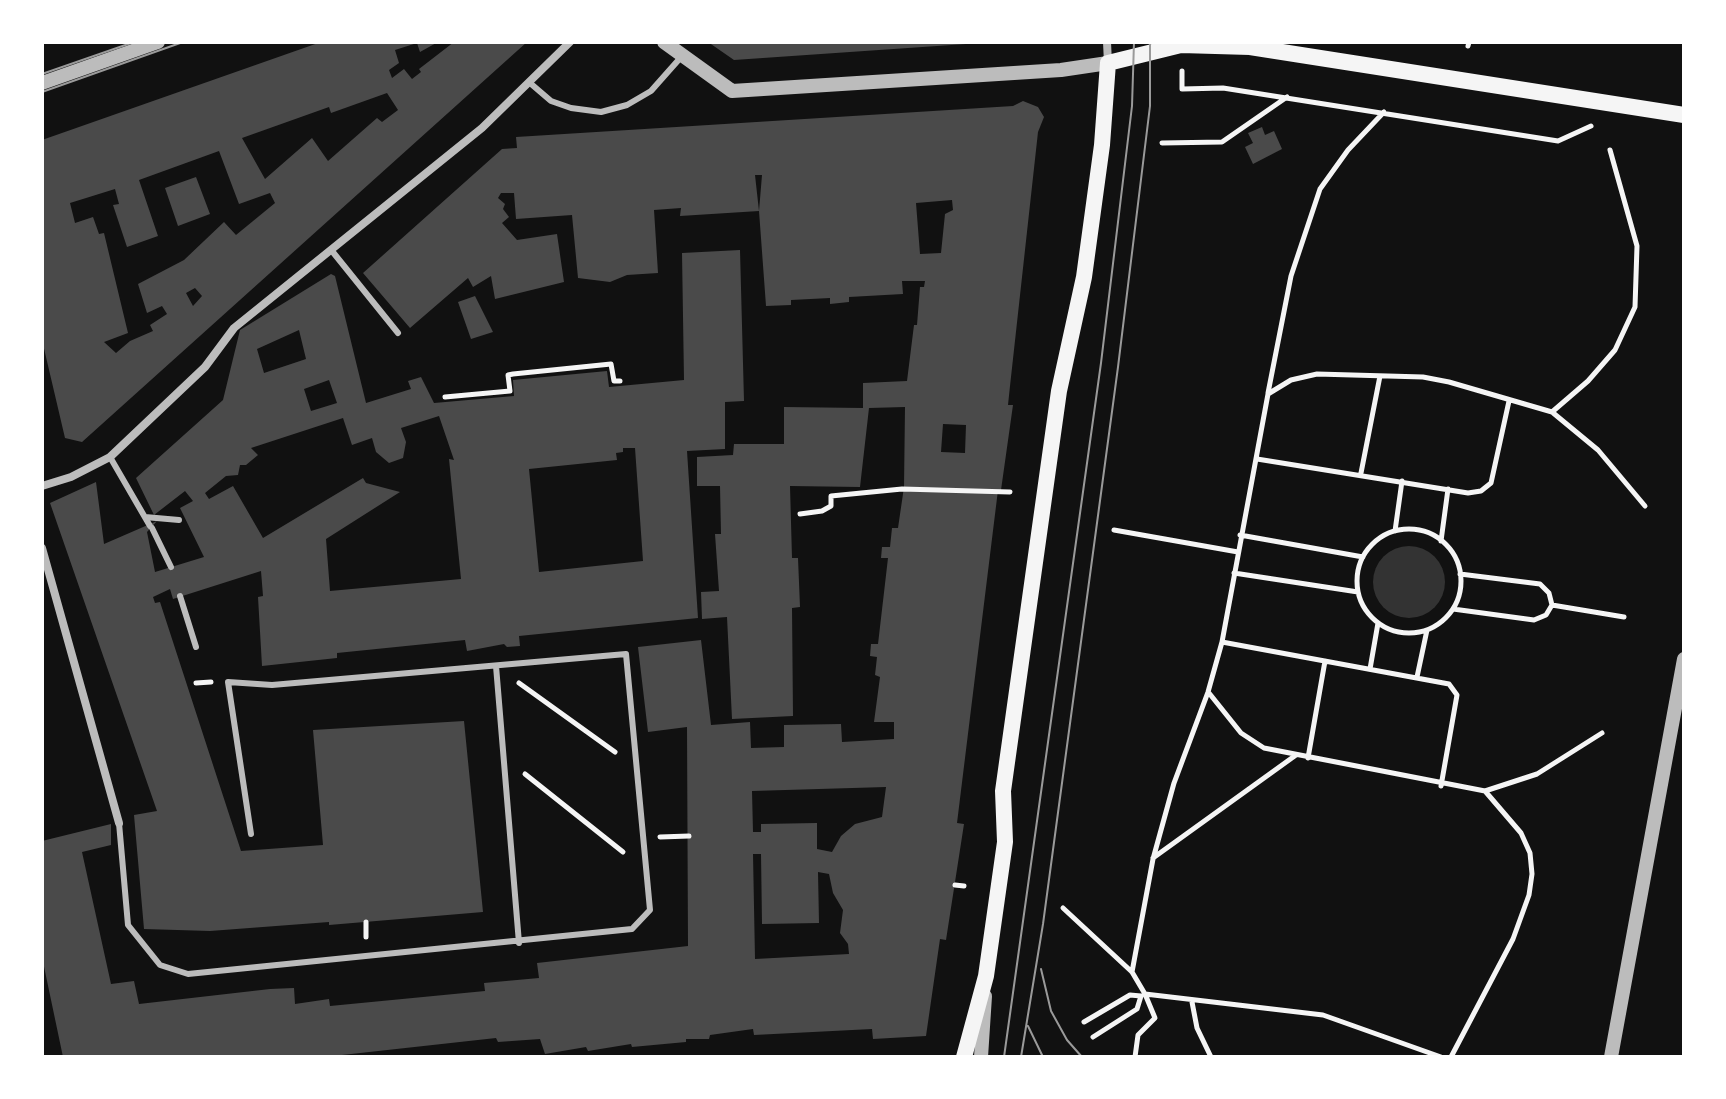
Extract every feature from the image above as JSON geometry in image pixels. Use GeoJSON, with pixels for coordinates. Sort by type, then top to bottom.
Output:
{"type":"FeatureCollection","features":[{"type":"Feature","properties":{"kind":"main road"},"geometry":{"type":"LineString","coordinates":[[964,1057],[986,976],[1005,842],[1003,791],[1059,391],[1086,262],[1102,145],[1108,63],[1181,45],[1250,47],[1684,115]]}},
{"type":"Feature","properties":{"kind":"street"},"geometry":{"type":"LineString","coordinates":[[42,83],[158,42]]}},
{"type":"Feature","properties":{"kind":"street"},"geometry":{"type":"LineString","coordinates":[[42,486],[71,477],[110,457],[205,367],[234,328],[482,128],[570,42]]}},
{"type":"Feature","properties":{"kind":"street"},"geometry":{"type":"LineString","coordinates":[[664,42],[732,91],[1061,70],[1108,63],[1107,42]]}},
{"type":"Feature","properties":{"kind":"street"},"geometry":{"type":"LineString","coordinates":[[42,548],[119,823]]}},
{"type":"Feature","properties":{"kind":"street"},"geometry":{"type":"LineString","coordinates":[[1611,1057],[1684,659]]}},
{"type":"Feature","properties":{"kind":"street"},"geometry":{"type":"LineString","coordinates":[[981,1057],[986,976]]}},
{"type":"Feature","properties":{"kind":"lane"},"geometry":{"type":"LineString","coordinates":[[530,83],[551,101],[601,112],[627,105],[651,91],[683,55]]}},
{"type":"Feature","properties":{"kind":"lane"},"geometry":{"type":"LineString","coordinates":[[332,251],[398,333]]}},
{"type":"Feature","properties":{"kind":"lane"},"geometry":{"type":"LineString","coordinates":[[110,457],[171,567]]}},
{"type":"Feature","properties":{"kind":"lane"},"geometry":{"type":"LineString","coordinates":[[145,517],[179,520]]}},
{"type":"Feature","properties":{"kind":"lane"},"geometry":{"type":"LineString","coordinates":[[180,596],[196,647]]}},
{"type":"Feature","properties":{"kind":"lane"},"geometry":{"type":"LineString","coordinates":[[119,823],[128,925],[160,965],[188,974],[519,943],[632,929],[650,910],[626,654],[272,685],[228,682],[251,834]]}},
{"type":"Feature","properties":{"kind":"lane"},"geometry":{"type":"LineString","coordinates":[[496,666],[519,943]]}},
{"type":"Feature","properties":{"kind":"path"},"geometry":{"type":"LineString","coordinates":[[1182,74],[1182,89],[1223,88],[1558,141]]}},
{"type":"Feature","properties":{"kind":"path"},"geometry":{"type":"LineString","coordinates":[[1162,143],[1222,142],[1287,97]]}},
{"type":"Feature","properties":{"kind":"path"},"geometry":{"type":"LineString","coordinates":[[1132,972],[1153,859],[1174,783],[1208,692],[1222,642],[1291,276],[1320,189],[1348,150],[1384,112]]}},
{"type":"Feature","properties":{"kind":"path"},"geometry":{"type":"LineString","coordinates":[[1552,412],[1588,381],[1615,350],[1635,307],[1639,265],[1637,246],[1610,150]]}},
{"type":"Feature","properties":{"kind":"path"},"geometry":{"type":"LineString","coordinates":[[445,397],[510,391],[508,375],[513,374],[611,364],[614,381],[620,381]]}},
{"type":"Feature","properties":{"kind":"path"},"geometry":{"type":"LineString","coordinates":[[1268,394],[1303,376],[1423,377],[1552,412],[1598,450],[1645,506]]}},
{"type":"Feature","properties":{"kind":"path"},"geometry":{"type":"LineString","coordinates":[[1361,473],[1380,376]]}},
{"type":"Feature","properties":{"kind":"path"},"geometry":{"type":"LineString","coordinates":[[1257,459],[1361,473],[1468,493],[1481,491],[1491,483],[1509,401]]}},
{"type":"Feature","properties":{"kind":"path"},"geometry":{"type":"LineString","coordinates":[[1395,531],[1402,481]]}},
{"type":"Feature","properties":{"kind":"path"},"geometry":{"type":"LineString","coordinates":[[800,514],[822,511],[831,506],[831,496],[902,489],[1010,492]]}},
{"type":"Feature","properties":{"kind":"path"},"geometry":{"type":"LineString","coordinates":[[1441,541],[1448,489]]}},
{"type":"Feature","properties":{"kind":"path"},"geometry":{"type":"LineString","coordinates":[[1114,530],[1238,552]]}},
{"type":"Feature","properties":{"kind":"path"},"geometry":{"type":"LineString","coordinates":[[1395,531],[1427,533],[1441,541],[1454,555],[1460,574],[1460,592],[1453,609],[1427,630],[1410,633],[1378,623],[1369,615],[1358,592],[1357,574],[1363,557],[1382,537],[1395,531]]}},
{"type":"Feature","properties":{"kind":"path"},"geometry":{"type":"LineString","coordinates":[[1240,535],[1363,557]]}},
{"type":"Feature","properties":{"kind":"path"},"geometry":{"type":"LineString","coordinates":[[1234,573],[1358,592]]}},
{"type":"Feature","properties":{"kind":"path"},"geometry":{"type":"LineString","coordinates":[[1453,609],[1534,620],[1546,615],[1552,605],[1549,593],[1540,584],[1460,574]]}},
{"type":"Feature","properties":{"kind":"path"},"geometry":{"type":"LineString","coordinates":[[1552,605],[1624,617]]}},
{"type":"Feature","properties":{"kind":"path"},"geometry":{"type":"LineString","coordinates":[[1370,669],[1378,623]]}},
{"type":"Feature","properties":{"kind":"path"},"geometry":{"type":"LineString","coordinates":[[1417,677],[1427,630]]}},
{"type":"Feature","properties":{"kind":"path"},"geometry":{"type":"LineString","coordinates":[[1222,642],[1449,684],[1457,695],[1441,786]]}},
{"type":"Feature","properties":{"kind":"path"},"geometry":{"type":"LineString","coordinates":[[1308,758],[1325,661]]}},
{"type":"Feature","properties":{"kind":"path"},"geometry":{"type":"LineString","coordinates":[[496,666],[637,769]]}},
{"type":"Feature","properties":{"kind":"path"},"geometry":{"type":"LineString","coordinates":[[1208,692],[1251,742],[1308,758],[1441,786],[1485,791],[1537,774],[1602,733]]}},
{"type":"Feature","properties":{"kind":"path"},"geometry":{"type":"LineString","coordinates":[[1153,859],[1296,755]]}},
{"type":"Feature","properties":{"kind":"path"},"geometry":{"type":"LineString","coordinates":[[504,757],[646,871]]}},
{"type":"Feature","properties":{"kind":"path"},"geometry":{"type":"LineString","coordinates":[[1451,1057],[1513,939],[1529,895],[1532,874],[1530,853],[1521,833],[1485,791]]}},
{"type":"Feature","properties":{"kind":"path"},"geometry":{"type":"LineString","coordinates":[[955,885],[964,886]]}},
{"type":"Feature","properties":{"kind":"path"},"geometry":{"type":"LineString","coordinates":[[1063,908],[1132,972],[1155,1018],[1138,1035],[1135,1057]]}},
{"type":"Feature","properties":{"kind":"path"},"geometry":{"type":"LineString","coordinates":[[366,922],[366,935]]}},
{"type":"Feature","properties":{"kind":"path"},"geometry":{"type":"LineString","coordinates":[[1084,1022],[1130,995],[1260,1005],[1323,1015],[1441,1057]]}},
{"type":"Feature","properties":{"kind":"path"},"geometry":{"type":"LineString","coordinates":[[1093,1037],[1137,1009],[1143,995]]}},
{"type":"Feature","properties":{"kind":"path"},"geometry":{"type":"LineString","coordinates":[[1192,1002],[1197,1028],[1211,1057]]}},
{"type":"Feature","properties":{"kind":"shaded area"},"geometry":{"type":"Polygon","coordinates":[[[1409,546],[1435,556],[1445,582],[1435,608],[1409,618],[1383,608],[1373,582],[1383,556],[1409,546]]]}},
{"type":"Feature","properties":{"kind":"building"},"geometry":{"type":"Polygon","coordinates":[[[321,42],[438,42],[420,52],[417,43],[395,50],[399,63],[389,70],[392,78],[404,69],[412,79],[421,72],[419,69],[454,42],[527,42],[82,442],[65,438],[42,340],[42,140],[321,42]],[[387,93],[331,113],[329,107],[242,138],[265,179],[312,138],[328,161],[377,118],[382,122],[398,110],[387,93]],[[219,151],[139,180],[158,236],[127,247],[113,205],[119,204],[115,189],[70,203],[75,223],[93,217],[99,234],[104,233],[128,333],[104,342],[116,353],[130,341],[153,331],[150,325],[167,314],[162,306],[147,313],[138,284],[184,260],[224,222],[236,235],[275,203],[270,193],[239,204],[219,151]],[[195,288],[186,293],[193,306],[202,296],[195,288]]]}},
{"type":"Feature","properties":{"kind":"building"},"geometry":{"type":"Polygon","coordinates":[[[708,42],[966,42],[966,44],[734,60],[708,42]]]}},
{"type":"Feature","properties":{"kind":"building"},"geometry":{"type":"Polygon","coordinates":[[[1023,101],[1038,107],[1044,117],[1038,132],[1010,386],[1008,405],[1013,405],[1001,490],[998,490],[957,823],[964,824],[946,940],[940,939],[926,1036],[873,1039],[872,1029],[754,1035],[753,1029],[710,1035],[709,1039],[686,1039],[686,1042],[632,1047],[631,1044],[588,1051],[586,1047],[545,1054],[540,1039],[498,1042],[496,1038],[324,1057],[63,1057],[42,957],[42,841],[111,824],[111,845],[82,852],[111,984],[134,981],[139,1004],[294,988],[295,1004],[329,999],[330,1006],[485,991],[484,983],[539,978],[537,963],[688,946],[687,727],[648,732],[638,647],[701,640],[711,725],[750,722],[751,748],[784,747],[784,725],[841,724],[842,742],[894,739],[894,722],[874,722],[880,677],[875,675],[877,657],[870,656],[871,644],[878,644],[888,558],[881,558],[882,547],[890,547],[892,528],[898,528],[904,487],[905,407],[869,408],[860,487],[790,486],[792,558],[798,558],[800,607],[792,608],[793,716],[732,719],[727,617],[702,619],[701,592],[719,591],[715,534],[721,534],[720,486],[697,486],[697,457],[733,455],[734,444],[784,444],[784,407],[863,408],[863,383],[907,381],[920,287],[924,287],[925,281],[902,281],[903,294],[849,297],[849,302],[830,304],[830,298],[791,300],[791,305],[766,306],[759,211],[680,216],[681,208],[654,210],[658,273],[627,275],[610,282],[578,278],[572,215],[516,219],[514,193],[501,193],[498,198],[505,204],[503,209],[509,217],[502,223],[517,240],[557,234],[564,282],[495,299],[491,276],[473,287],[468,278],[410,328],[363,273],[502,149],[517,148],[516,137],[1013,106],[1023,101]],[[755,175],[759,211],[762,175],[755,175]],[[952,200],[916,203],[920,254],[941,253],[945,214],[953,210],[952,200]],[[943,424],[941,452],[965,453],[966,425],[943,424]],[[886,787],[752,791],[753,832],[761,832],[761,824],[817,823],[817,849],[832,852],[841,836],[855,824],[882,817],[886,787]],[[753,854],[755,959],[849,954],[848,944],[840,933],[843,910],[833,893],[829,874],[818,872],[819,923],[762,924],[761,854],[753,854]]]}},
{"type":"Feature","properties":{"kind":"building"},"geometry":{"type":"Polygon","coordinates":[[[1262,127],[1265,135],[1274,131],[1282,149],[1253,164],[1245,147],[1253,143],[1248,133],[1262,127]]]}},
{"type":"Feature","properties":{"kind":"building"},"geometry":{"type":"Polygon","coordinates":[[[196,177],[210,214],[178,226],[165,188],[196,177]]]}},
{"type":"Feature","properties":{"kind":"building"},"geometry":{"type":"Polygon","coordinates":[[[740,250],[744,401],[725,402],[725,449],[687,451],[698,618],[519,636],[520,646],[507,647],[504,644],[467,651],[465,640],[337,653],[337,658],[262,666],[258,597],[263,596],[261,571],[173,599],[170,589],[153,597],[155,603],[160,602],[241,851],[323,845],[313,730],[464,721],[483,912],[210,931],[144,929],[134,815],[157,811],[50,503],[96,482],[104,544],[157,521],[147,532],[155,572],[204,557],[180,508],[193,501],[185,491],[154,515],[136,478],[223,400],[240,330],[331,274],[335,276],[366,403],[411,389],[408,381],[421,377],[434,403],[514,396],[513,380],[607,371],[609,387],[684,380],[682,253],[740,250]],[[299,330],[257,349],[264,373],[306,359],[299,330]],[[329,380],[304,389],[311,411],[337,403],[329,380]],[[439,416],[401,428],[406,442],[403,458],[389,463],[376,452],[372,438],[352,445],[343,418],[251,448],[258,455],[246,465],[240,465],[238,475],[226,476],[205,493],[209,499],[233,486],[263,538],[363,478],[366,483],[400,492],[326,539],[330,591],[461,579],[449,459],[454,460],[439,416]],[[623,448],[623,452],[616,453],[617,460],[529,469],[539,572],[643,561],[635,448],[623,448]]]}},
{"type":"Feature","properties":{"kind":"building"},"geometry":{"type":"Polygon","coordinates":[[[475,296],[493,332],[471,339],[458,302],[475,296]]]}},
{"type":"Feature","properties":{"kind":"tram line"},"geometry":{"type":"LineString","coordinates":[[42,74],[134,42]]}},
{"type":"Feature","properties":{"kind":"tram line"},"geometry":{"type":"LineString","coordinates":[[42,92],[183,42]]}},
{"type":"Feature","properties":{"kind":"tram line"},"geometry":{"type":"LineString","coordinates":[[1004,1057],[1101,363],[1132,106],[1134,42]]}},
{"type":"Feature","properties":{"kind":"tram line"},"geometry":{"type":"LineString","coordinates":[[1021,1057],[1043,924],[1118,367],[1150,106],[1150,42]]}},
{"type":"Feature","properties":{"kind":"tram line"},"geometry":{"type":"LineString","coordinates":[[1041,969],[1051,1011],[1067,1040],[1082,1057]]}},
{"type":"Feature","properties":{"kind":"tram line"},"geometry":{"type":"LineString","coordinates":[[1028,1026],[1043,1057]]}}]}
